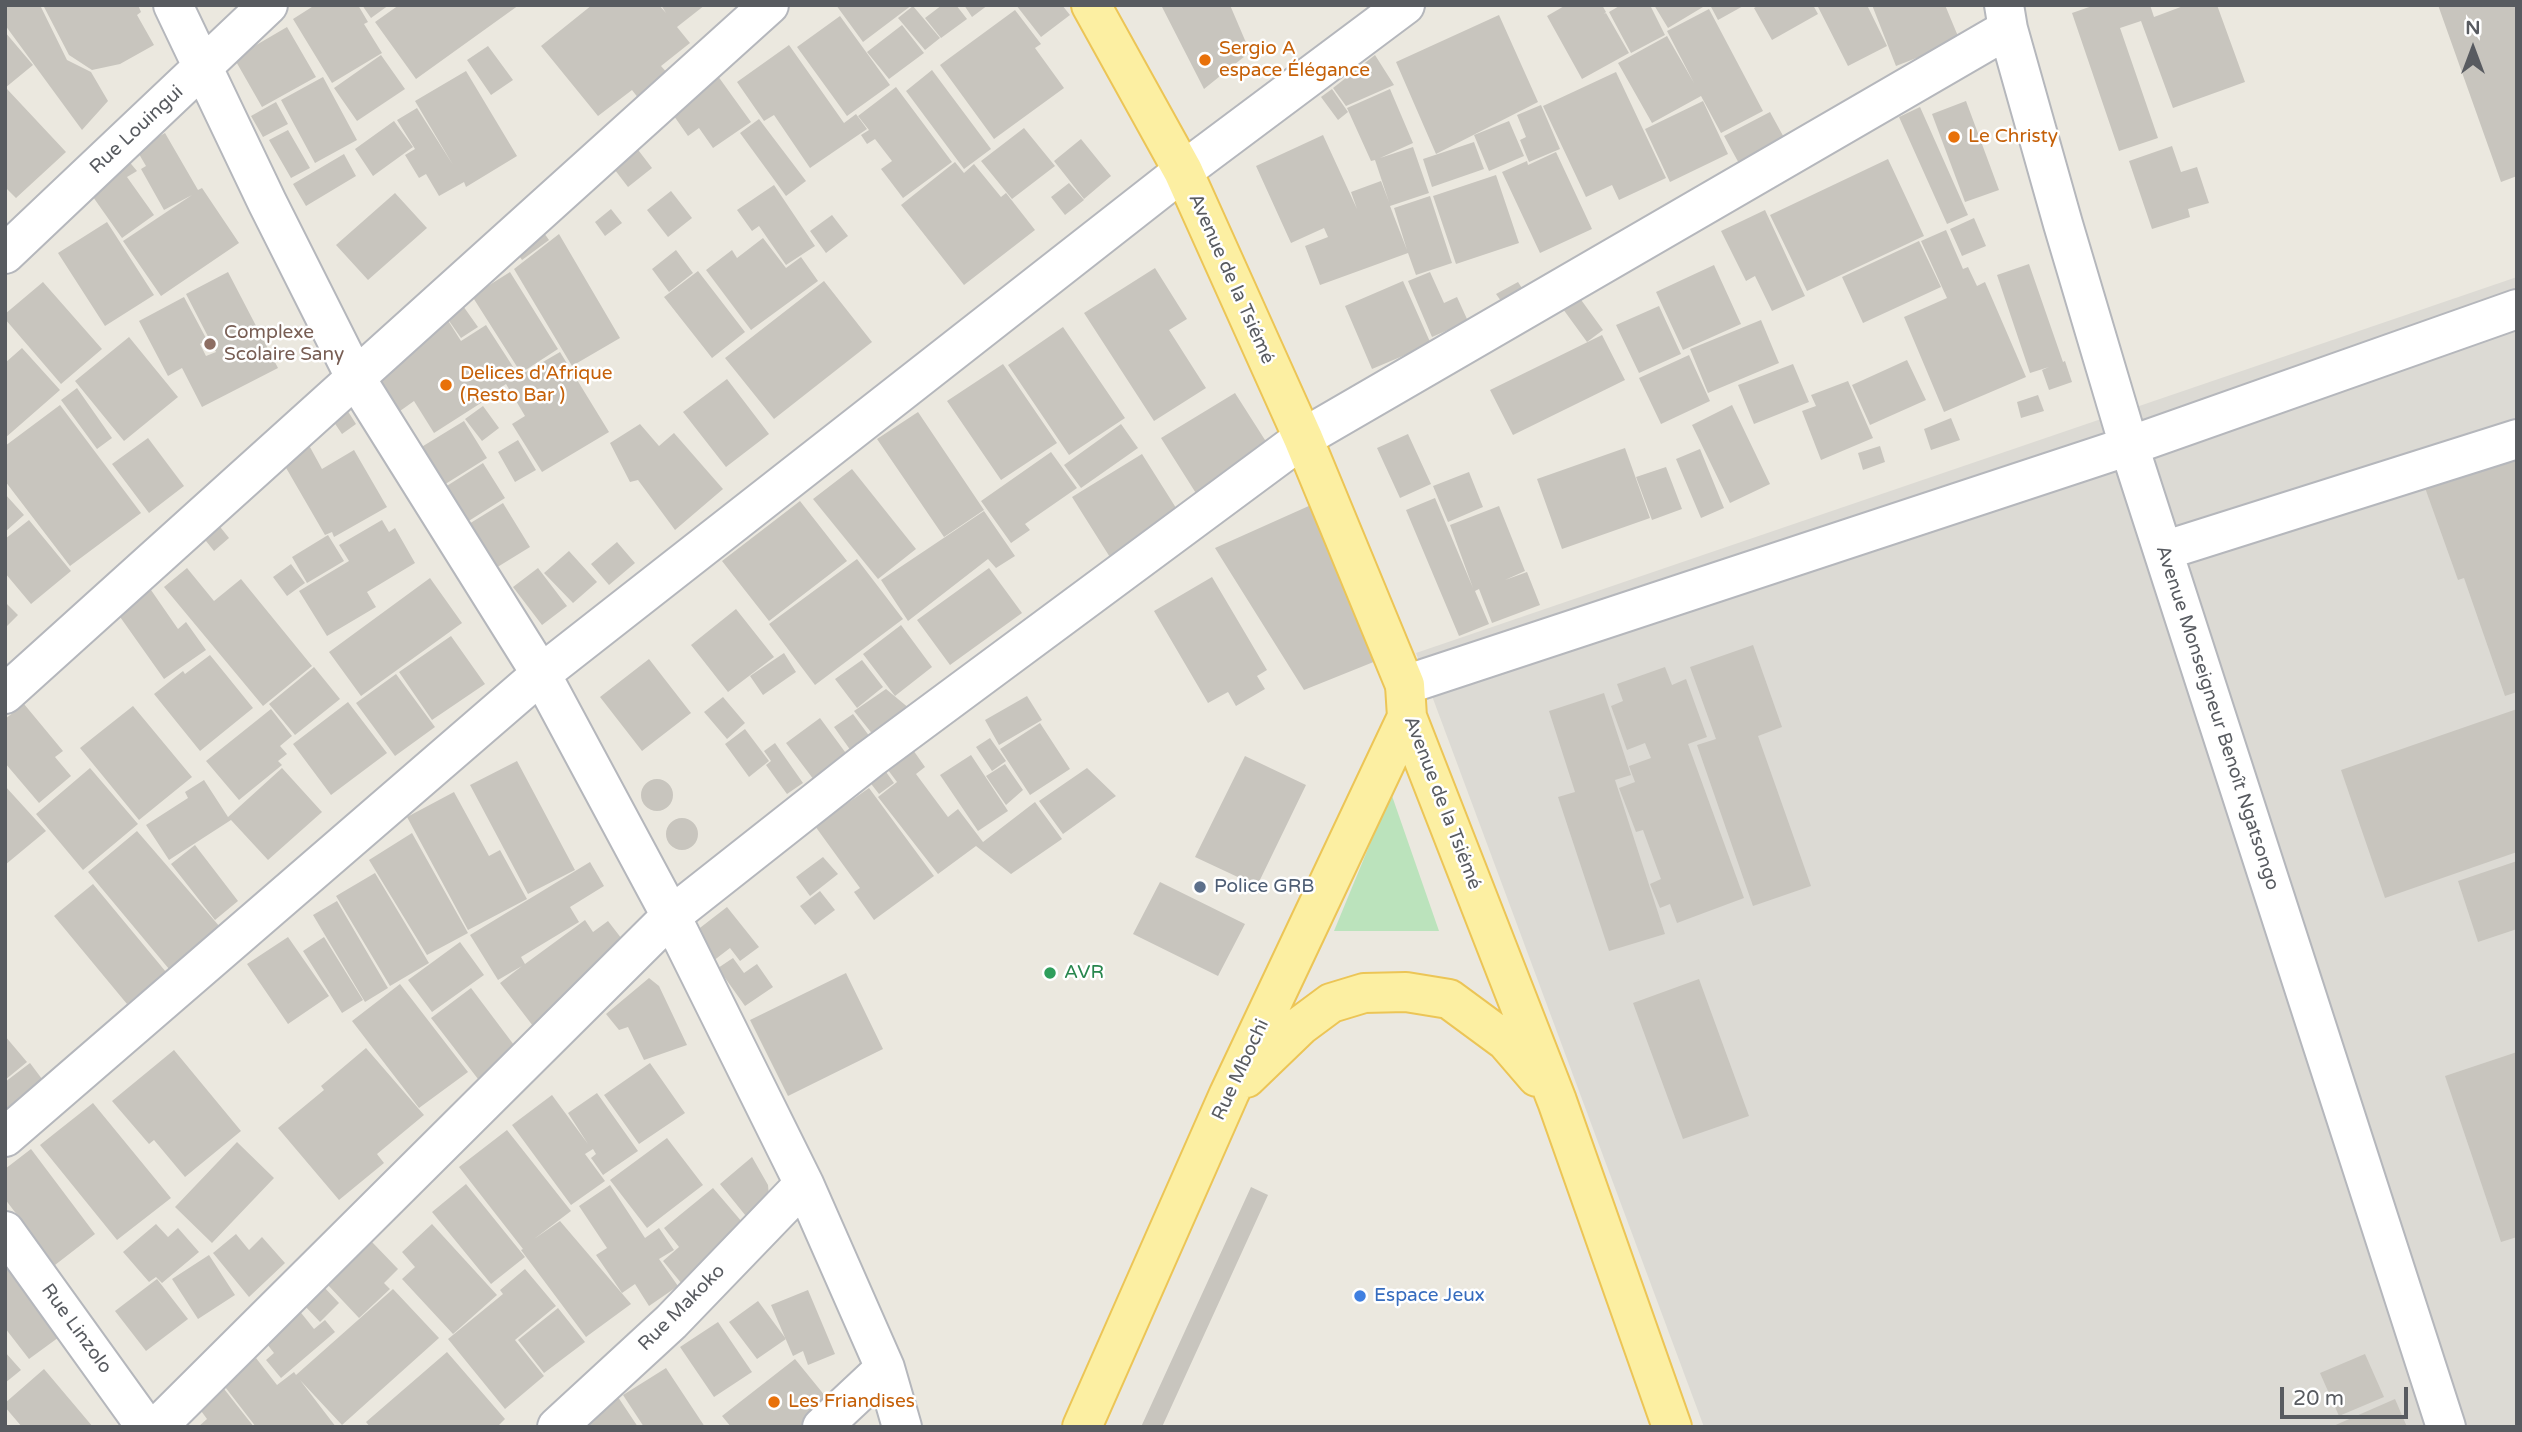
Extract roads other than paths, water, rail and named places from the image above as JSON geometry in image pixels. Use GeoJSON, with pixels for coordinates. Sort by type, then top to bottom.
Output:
{"type":"FeatureCollection","features":[{"type":"Feature","properties":{"kind":"main road","name":"Avenue de la Tsiémé"},"geometry":{"type":"LineString","coordinates":[[1091,5],[1183,171],[1303,438],[1557,1101],[1672,1427]]}},
{"type":"Feature","properties":{"kind":"main road","name":"Rue Mbochi"},"geometry":{"type":"LineString","coordinates":[[1082,1427],[1406,701]]}},
{"type":"Feature","properties":{"kind":"main road"},"geometry":{"type":"LineString","coordinates":[[1229,1094],[1300,1026],[1331,1003],[1364,993],[1406,992],[1449,999],[1480,1020],[1506,1041],[1557,1101]]}},
{"type":"Feature","properties":{"kind":"street"},"geometry":{"type":"LineString","coordinates":[[173,5],[267,202],[355,377],[541,674],[671,916],[804,1184],[885,1368],[902,1427]]}},
{"type":"Feature","properties":{"kind":"street","name":"Rue Louingui"},"geometry":{"type":"LineString","coordinates":[[5,254],[268,5]]}},
{"type":"Feature","properties":{"kind":"street"},"geometry":{"type":"LineString","coordinates":[[5,694],[769,5]]}},
{"type":"Feature","properties":{"kind":"street"},"geometry":{"type":"LineString","coordinates":[[5,1136],[541,674],[1183,171],[1405,5]]}},
{"type":"Feature","properties":{"kind":"street"},"geometry":{"type":"LineString","coordinates":[[157,1427],[671,916],[870,759],[1303,438],[2006,17]]}},
{"type":"Feature","properties":{"kind":"street","name":"Avenue Monseigneur Benoît Ngatsongo"},"geometry":{"type":"LineString","coordinates":[[2006,17],[2063,224],[2129,446],[2446,1427]]}},
{"type":"Feature","properties":{"kind":"street"},"geometry":{"type":"LineString","coordinates":[[1406,701],[2517,309]]}},
{"type":"Feature","properties":{"kind":"street"},"geometry":{"type":"LineString","coordinates":[[2163,551],[2517,439]]}},
{"type":"Feature","properties":{"kind":"street","name":"Rue Makoko"},"geometry":{"type":"LineString","coordinates":[[556,1427],[671,1322],[804,1184]]}},
{"type":"Feature","properties":{"kind":"street","name":"Rue Linzolo"},"geometry":{"type":"LineString","coordinates":[[5,1231],[146,1427]]}},
{"type":"Feature","properties":{"kind":"street"},"geometry":{"type":"LineString","coordinates":[[822,1427],[885,1368]]}},
{"type":"Feature","properties":{"kind":"place","name":"Sergio A espace Élégance"},"geometry":{"type":"Point","coordinates":[1205,60]}},
{"type":"Feature","properties":{"kind":"place","name":"Le Christy"},"geometry":{"type":"Point","coordinates":[1954,137]}},
{"type":"Feature","properties":{"kind":"place","name":"Complexe Scolaire Sany"},"geometry":{"type":"Point","coordinates":[210,344]}},
{"type":"Feature","properties":{"kind":"place","name":"Delices d'Afrique (Resto Bar )"},"geometry":{"type":"Point","coordinates":[446,385]}},
{"type":"Feature","properties":{"kind":"place","name":"Police GRB"},"geometry":{"type":"Point","coordinates":[1200,887]}},
{"type":"Feature","properties":{"kind":"place","name":"AVR"},"geometry":{"type":"Point","coordinates":[1050,973]}},
{"type":"Feature","properties":{"kind":"place","name":"Espace Jeux"},"geometry":{"type":"Point","coordinates":[1360,1296]}},
{"type":"Feature","properties":{"kind":"place","name":"Les Friandises"},"geometry":{"type":"Point","coordinates":[774,1402]}}]}
